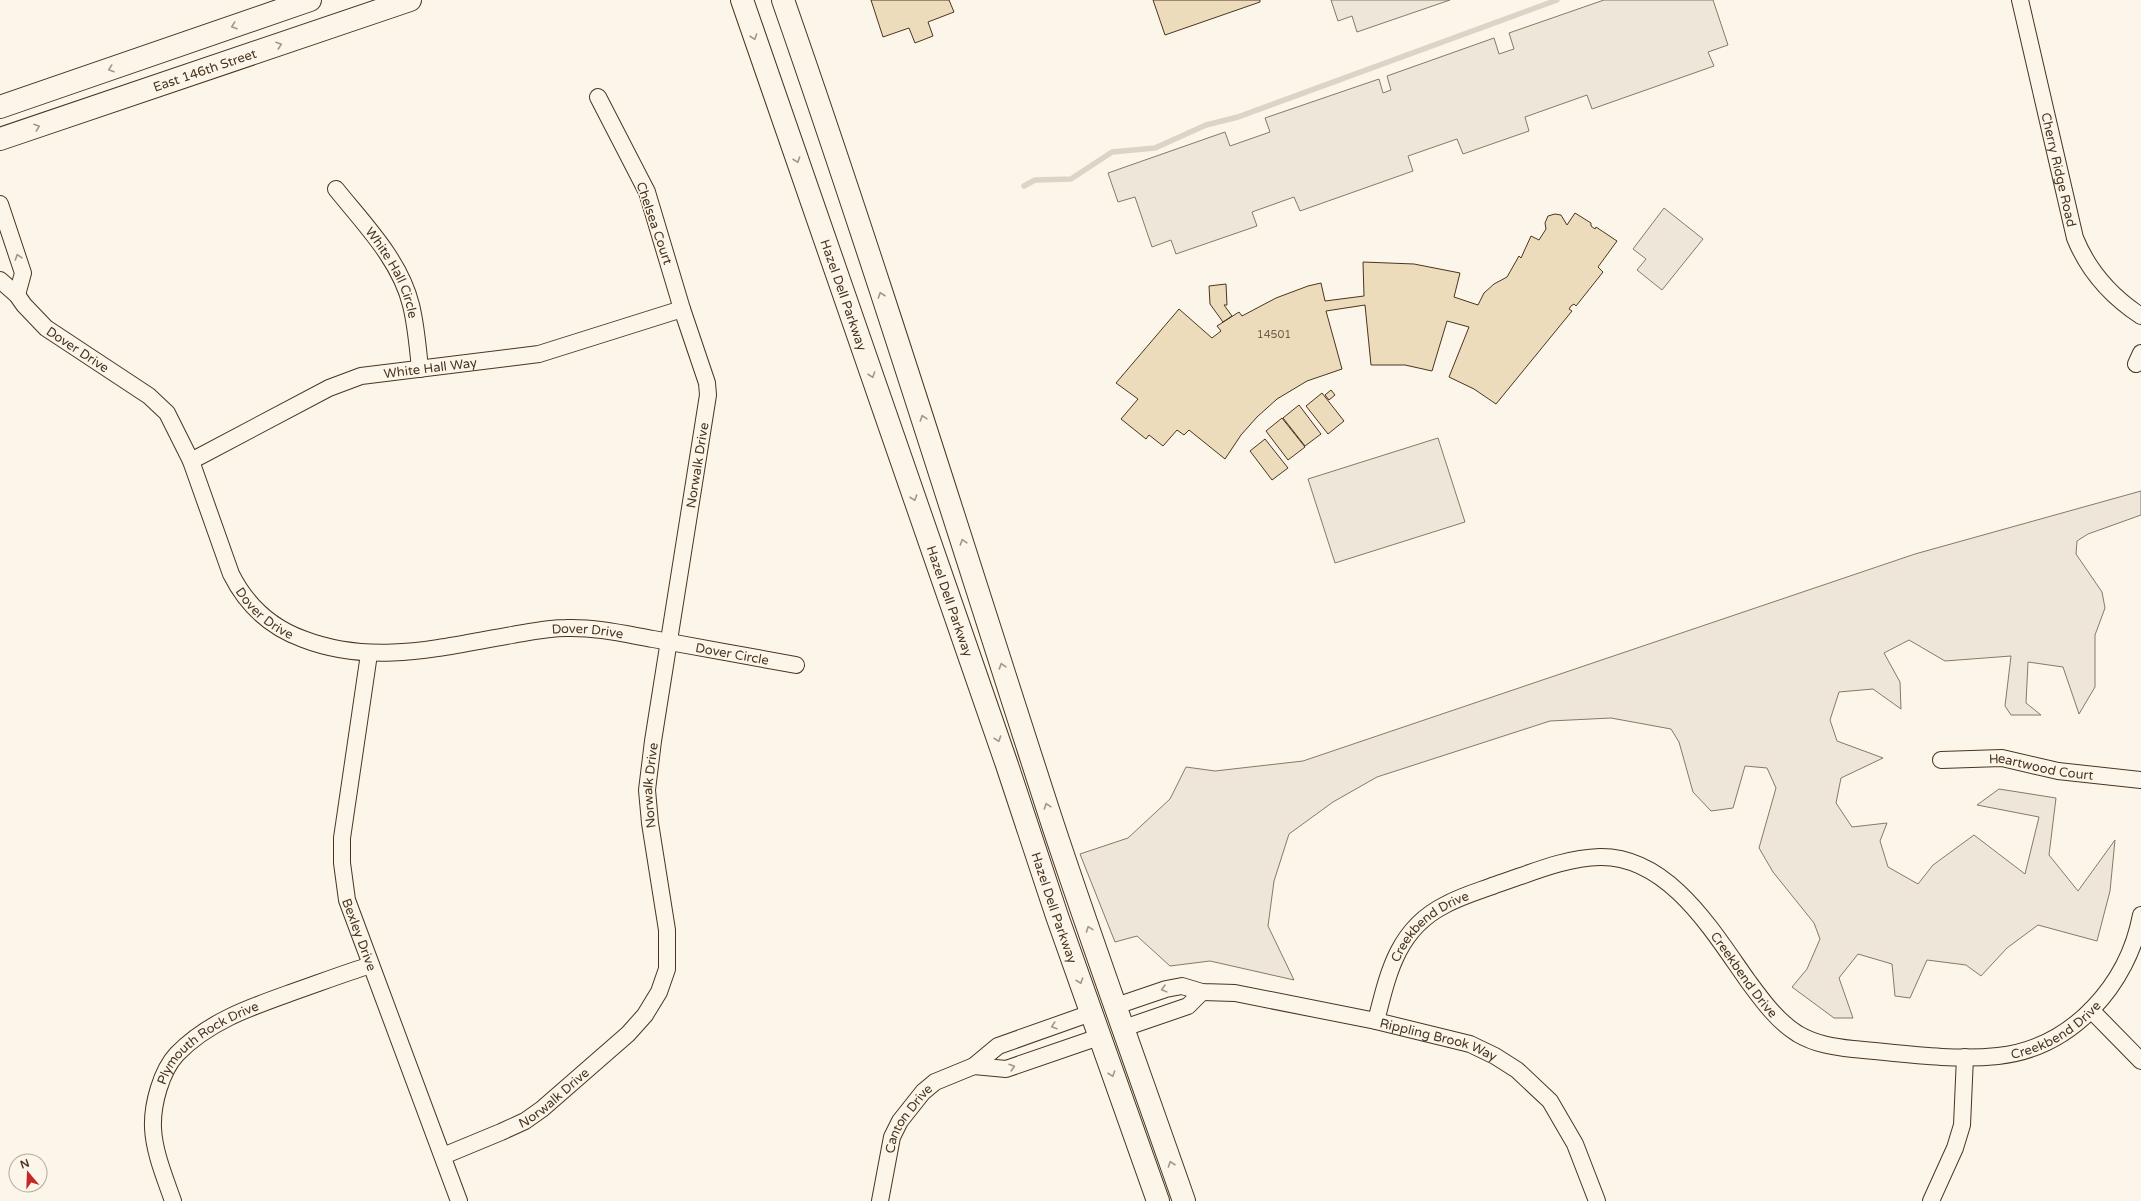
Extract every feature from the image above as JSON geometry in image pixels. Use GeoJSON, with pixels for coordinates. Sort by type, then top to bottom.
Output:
{"type":"FeatureCollection","features":[{"type":"Feature","properties":{"kind":"main road"},"geometry":{"type":"LineString","coordinates":[[0,107],[310,0]]}},
{"type":"Feature","properties":{"kind":"main road","name":"East 146th Street"},"geometry":{"type":"LineString","coordinates":[[0,139],[410,0]]}},
{"type":"Feature","properties":{"kind":"main road","name":"Hazel Dell Parkway"},"geometry":{"type":"LineString","coordinates":[[742,0],[1002,751],[1099,1037],[1158,1201]]}},
{"type":"Feature","properties":{"kind":"main road","name":"Hazel Dell Parkway"},"geometry":{"type":"LineString","coordinates":[[783,0],[836,151],[871,266],[909,376],[1053,824],[1184,1201]]}},
{"type":"Feature","properties":{"kind":"street","name":"Cherry Ridge Road"},"geometry":{"type":"LineString","coordinates":[[2020,0],[2075,238],[2089,265],[2109,290],[2117,299],[2141,316]]}},
{"type":"Feature","properties":{"kind":"street","name":"Chelsea Court"},"geometry":{"type":"LineString","coordinates":[[598,98],[647,192],[682,309]]}},
{"type":"Feature","properties":{"kind":"street","name":"White Hall Circle"},"geometry":{"type":"LineString","coordinates":[[336,189],[377,240],[398,272],[411,304],[420,369]]}},
{"type":"Feature","properties":{"kind":"street"},"geometry":{"type":"LineString","coordinates":[[0,204],[23,273],[17,295]]}},
{"type":"Feature","properties":{"kind":"street","name":"Dover Drive"},"geometry":{"type":"LineString","coordinates":[[0,280],[17,295],[34,317],[46,328],[149,396],[166,412],[191,461],[231,574],[240,592],[253,608],[270,622],[289,634],[315,644],[369,654],[402,653],[566,628],[610,632],[669,642]]}},
{"type":"Feature","properties":{"kind":"street","name":"White Hall Way"},"geometry":{"type":"LineString","coordinates":[[191,461],[329,388],[362,376],[539,354],[658,318],[682,309]]}},
{"type":"Feature","properties":{"kind":"street","name":"Norwalk Drive"},"geometry":{"type":"LineString","coordinates":[[443,1156],[525,1121],[542,1109],[628,1034],[645,1015],[659,992],[667,969],[667,930],[650,823],[647,790],[708,396],[707,383],[682,309]]}},
{"type":"Feature","properties":{"kind":"street","name":"Dover Circle"},"geometry":{"type":"LineString","coordinates":[[669,642],[796,665]]}},
{"type":"Feature","properties":{"kind":"street","name":"Bexley Drive"},"geometry":{"type":"LineString","coordinates":[[369,654],[342,838],[342,864],[347,900],[459,1201]]}},
{"type":"Feature","properties":{"kind":"street","name":"Heartwood Court"},"geometry":{"type":"LineString","coordinates":[[1941,760],[2002,758],[2058,771],[2141,780]]}},
{"type":"Feature","properties":{"kind":"street","name":"Creekbend Drive"},"geometry":{"type":"LineString","coordinates":[[1376,1021],[1396,954],[1405,939],[1423,919],[1454,900],[1575,859],[1602,857],[1616,859],[1641,866],[1664,879],[1680,893],[1768,1007],[1786,1025],[1798,1034],[1810,1040],[1837,1048],[1965,1057],[2000,1056],[2034,1047],[2070,1028],[2091,1010],[2109,990],[2125,964],[2137,934],[2141,915]]}},
{"type":"Feature","properties":{"kind":"street","name":"Plymouth Rock Drive"},"geometry":{"type":"LineString","coordinates":[[173,1201],[155,1144],[153,1128],[156,1101],[164,1075],[176,1055],[204,1031],[229,1016],[371,965]]}},
{"type":"Feature","properties":{"kind":"street","name":"Rippling Brook Way"},"geometry":{"type":"LineString","coordinates":[[1116,1006],[1166,989],[1182,986],[1202,992],[1235,993],[1376,1021],[1470,1044],[1495,1056],[1528,1079],[1550,1101],[1568,1128],[1597,1201]]}},
{"type":"Feature","properties":{"kind":"street"},"geometry":{"type":"LineString","coordinates":[[1124,1028],[1188,1006],[1202,992]]}},
{"type":"Feature","properties":{"kind":"street"},"geometry":{"type":"LineString","coordinates":[[2091,1010],[2141,1061]]}},
{"type":"Feature","properties":{"kind":"street","name":"Canton Drive"},"geometry":{"type":"LineString","coordinates":[[880,1201],[892,1137],[900,1121],[923,1092],[935,1082],[974,1066],[998,1046],[1091,1013]]}},
{"type":"Feature","properties":{"kind":"street","name":"Canton Drive"},"geometry":{"type":"LineString","coordinates":[[974,1066],[1006,1069],[1099,1037]]}},
{"type":"Feature","properties":{"kind":"street"},"geometry":{"type":"LineString","coordinates":[[1931,1201],[1955,1148],[1962,1125],[1965,1057]]}},
{"type":"Feature","properties":{"kind":"shaded area"},"geometry":{"type":"Polygon","coordinates":[[[1331,0],[1450,0],[1357,32],[1352,16],[1338,21],[1331,0]]]}},
{"type":"Feature","properties":{"kind":"shaded area"},"geometry":{"type":"Polygon","coordinates":[[[1604,0],[1713,0],[1728,45],[1708,52],[1714,66],[1592,109],[1587,95],[1525,117],[1529,131],[1463,154],[1457,139],[1408,156],[1413,171],[1300,211],[1294,197],[1252,212],[1257,226],[1176,254],[1171,240],[1152,247],[1135,197],[1118,202],[1108,173],[1225,132],[1230,146],[1270,132],[1265,118],[1379,79],[1383,93],[1391,90],[1387,76],[1494,38],[1499,54],[1514,49],[1509,33],[1604,0]]]}},
{"type":"Feature","properties":{"kind":"shaded area"},"geometry":{"type":"Polygon","coordinates":[[[1664,208],[1703,239],[1662,290],[1637,270],[1646,259],[1633,249],[1664,208]]]}},
{"type":"Feature","properties":{"kind":"shaded area"},"geometry":{"type":"Polygon","coordinates":[[[1438,438],[1465,522],[1335,563],[1308,479],[1438,438]]]}},
{"type":"Feature","properties":{"kind":"shaded area"},"geometry":{"type":"Polygon","coordinates":[[[2141,491],[2141,515],[2088,534],[2077,541],[2076,554],[2102,592],[2105,608],[2095,635],[2095,687],[2079,714],[2063,667],[2028,662],[2026,703],[2041,715],[2011,715],[2005,706],[2011,656],[1945,661],[1909,640],[1884,653],[1900,682],[1901,709],[1873,689],[1839,692],[1830,720],[1837,741],[1883,758],[1841,778],[1836,803],[1852,827],[1887,823],[1880,841],[1888,867],[1918,884],[1933,865],[1974,835],[2025,874],[2039,817],[1977,805],[1999,789],[2056,798],[2049,855],[2078,891],[2115,840],[2110,891],[2097,941],[2038,925],[2007,948],[1981,976],[1966,965],[1927,960],[1910,998],[1895,996],[1892,964],[1858,954],[1839,978],[1853,1018],[1834,1018],[1792,987],[1807,969],[1820,939],[1814,923],[1773,872],[1759,848],[1776,788],[1767,768],[1745,766],[1733,808],[1711,811],[1693,792],[1679,742],[1671,729],[1611,718],[1550,721],[1377,777],[1333,802],[1289,834],[1274,881],[1268,926],[1294,980],[1210,961],[1170,966],[1137,936],[1115,942],[1080,854],[1128,838],[1170,799],[1186,767],[1215,771],[1303,761],[1915,554],[2141,491]]]}},
{"type":"Feature","properties":{"kind":"building"},"geometry":{"type":"Polygon","coordinates":[[[871,0],[949,0],[954,12],[928,22],[933,36],[915,43],[909,28],[883,37],[871,0]]]}},
{"type":"Feature","properties":{"kind":"building"},"geometry":{"type":"Polygon","coordinates":[[[1153,0],[1260,0],[1260,2],[1165,35],[1153,0]]]}},
{"type":"Feature","properties":{"kind":"building"},"geometry":{"type":"Polygon","coordinates":[[[1575,213],[1591,223],[1591,226],[1595,229],[1596,227],[1617,241],[1598,267],[1603,272],[1576,306],[1574,304],[1571,306],[1569,309],[1572,311],[1496,404],[1474,389],[1449,377],[1469,327],[1447,321],[1432,371],[1405,365],[1371,365],[1365,305],[1326,311],[1342,369],[1307,381],[1277,399],[1257,417],[1241,435],[1225,459],[1189,430],[1184,435],[1177,430],[1163,446],[1149,435],[1146,439],[1121,419],[1138,399],[1116,383],[1179,309],[1212,338],[1221,331],[1217,326],[1239,312],[1242,316],[1276,298],[1308,286],[1321,283],[1325,301],[1364,296],[1363,262],[1414,264],[1460,273],[1454,297],[1478,305],[1484,293],[1494,284],[1507,277],[1519,256],[1521,258],[1531,236],[1539,240],[1546,229],[1545,223],[1548,216],[1555,214],[1561,215],[1567,225],[1575,213]]]}},
{"type":"Feature","properties":{"kind":"building"},"geometry":{"type":"Polygon","coordinates":[[[1226,284],[1227,305],[1224,305],[1232,316],[1223,322],[1210,304],[1209,286],[1226,284]]]}},
{"type":"Feature","properties":{"kind":"building"},"geometry":{"type":"Polygon","coordinates":[[[1331,390],[1335,395],[1329,400],[1325,395],[1331,390]]]}},
{"type":"Feature","properties":{"kind":"building"},"geometry":{"type":"Polygon","coordinates":[[[1322,393],[1344,421],[1328,434],[1306,406],[1322,393]]]}},
{"type":"Feature","properties":{"kind":"building"},"geometry":{"type":"Polygon","coordinates":[[[1299,405],[1321,434],[1305,446],[1283,418],[1299,405]]]}},
{"type":"Feature","properties":{"kind":"building"},"geometry":{"type":"Polygon","coordinates":[[[1282,418],[1305,447],[1288,460],[1266,431],[1282,418]]]}},
{"type":"Feature","properties":{"kind":"building"},"geometry":{"type":"Polygon","coordinates":[[[1265,439],[1288,468],[1272,480],[1250,451],[1265,439]]]}},
{"type":"Feature","properties":{"kind":"waterway"},"geometry":{"type":"LineString","coordinates":[[1024,186],[1035,180],[1071,179],[1112,152],[1155,148],[1206,125],[1238,117],[1557,0]]}}]}
